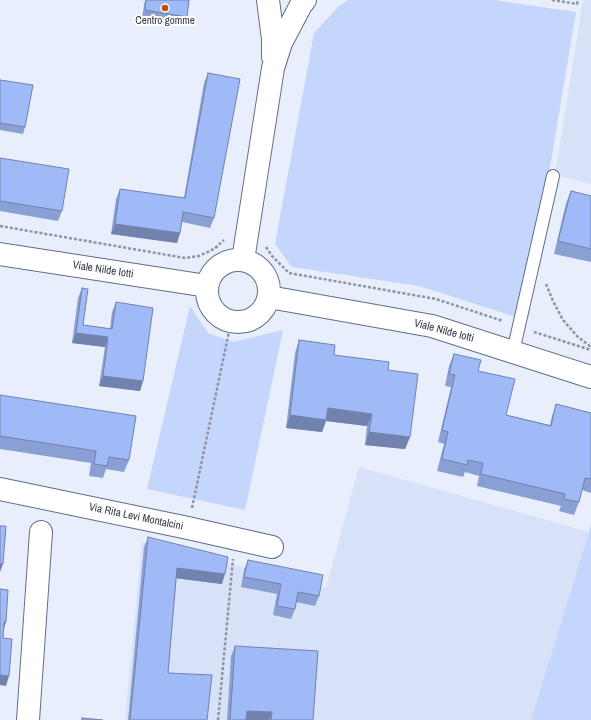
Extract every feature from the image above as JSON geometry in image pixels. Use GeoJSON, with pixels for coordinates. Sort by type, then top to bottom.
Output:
{"type":"FeatureCollection","features":[{"type":"Feature","properties":{"kind":"street"},"geometry":{"type":"LineString","coordinates":[[268,0],[273,39],[273,68]]}},
{"type":"Feature","properties":{"kind":"street"},"geometry":{"type":"LineString","coordinates":[[243,260],[273,68],[281,43],[298,10],[305,0]]}},
{"type":"Feature","properties":{"kind":"street","name":"Viale Nilde Iotti"},"geometry":{"type":"LineString","coordinates":[[0,254],[207,286]]}},
{"type":"Feature","properties":{"kind":"street"},"geometry":{"type":"LineString","coordinates":[[243,260],[255,265],[261,271],[268,285],[268,297],[266,306],[256,316],[250,320],[231,322],[224,320],[214,312],[207,299],[207,286],[210,277],[218,267],[227,262],[243,260]]}},
{"type":"Feature","properties":{"kind":"street","name":"Viale Nilde Iotti"},"geometry":{"type":"LineString","coordinates":[[268,297],[432,326],[591,377]]}},
{"type":"Feature","properties":{"kind":"street","name":"Via Rita Levi Montalcini"},"geometry":{"type":"LineString","coordinates":[[0,489],[188,528],[272,548]]}},
{"type":"Feature","properties":{"kind":"street"},"geometry":{"type":"LineString","coordinates":[[28,720],[41,532]]}},
{"type":"Feature","properties":{"kind":"lane"},"geometry":{"type":"LineString","coordinates":[[514,352],[553,176]]}},
{"type":"Feature","properties":{"kind":"path"},"geometry":{"type":"LineString","coordinates":[[552,0],[577,4],[578,0]]}},
{"type":"Feature","properties":{"kind":"path"},"geometry":{"type":"LineString","coordinates":[[0,226],[185,258],[198,256],[214,249],[227,237]]}},
{"type":"Feature","properties":{"kind":"path"},"geometry":{"type":"LineString","coordinates":[[265,242],[272,256],[289,273],[436,299],[591,349]]}},
{"type":"Feature","properties":{"kind":"path"},"geometry":{"type":"LineString","coordinates":[[544,280],[563,320],[576,336],[591,349]]}},
{"type":"Feature","properties":{"kind":"path"},"geometry":{"type":"LineString","coordinates":[[188,528],[231,322]]}},
{"type":"Feature","properties":{"kind":"path"},"geometry":{"type":"LineString","coordinates":[[218,720],[235,539]]}},
{"type":"Feature","properties":{"kind":"shaded area"},"geometry":{"type":"Polygon","coordinates":[[[348,0],[494,0],[576,12],[550,167],[516,317],[419,286],[292,267],[275,244],[314,33],[339,6],[348,0]]]}},
{"type":"Feature","properties":{"kind":"shaded area"},"geometry":{"type":"Polygon","coordinates":[[[583,0],[591,0],[591,184],[555,175],[583,0]]]}},
{"type":"Feature","properties":{"kind":"shaded area"},"geometry":{"type":"Polygon","coordinates":[[[190,306],[208,333],[233,342],[283,330],[245,510],[147,489],[190,306]]]}},
{"type":"Feature","properties":{"kind":"shaded area"},"geometry":{"type":"Polygon","coordinates":[[[359,467],[589,532],[531,720],[125,720],[142,542],[326,588],[359,467]]]}},
{"type":"Feature","properties":{"kind":"shaded area"},"geometry":{"type":"Polygon","coordinates":[[[591,525],[591,720],[531,720],[589,532],[591,525]]]}},
{"type":"Feature","properties":{"kind":"building","name":"Centro gomme"},"geometry":{"type":"Polygon","coordinates":[[[146,0],[189,0],[187,17],[145,10],[146,0]]]}},
{"type":"Feature","properties":{"kind":"building"},"geometry":{"type":"Polygon","coordinates":[[[208,73],[240,79],[214,218],[183,212],[180,233],[115,224],[120,189],[185,198],[208,73]]]}},
{"type":"Feature","properties":{"kind":"building"},"geometry":{"type":"Polygon","coordinates":[[[0,80],[33,85],[25,127],[0,123],[0,80]]]}},
{"type":"Feature","properties":{"kind":"building"},"geometry":{"type":"Polygon","coordinates":[[[0,158],[69,169],[62,211],[0,201],[0,158]]]}},
{"type":"Feature","properties":{"kind":"building"},"geometry":{"type":"Polygon","coordinates":[[[571,191],[591,196],[591,249],[558,241],[571,191]]]}},
{"type":"Feature","properties":{"kind":"building"},"geometry":{"type":"Polygon","coordinates":[[[82,288],[88,289],[83,325],[112,329],[116,302],[153,308],[143,381],[103,376],[108,337],[76,333],[82,288]]]}},
{"type":"Feature","properties":{"kind":"building"},"geometry":{"type":"Polygon","coordinates":[[[299,340],[335,345],[334,355],[389,362],[388,370],[418,374],[410,437],[369,432],[372,414],[328,408],[326,420],[290,415],[299,340]]]}},
{"type":"Feature","properties":{"kind":"building"},"geometry":{"type":"Polygon","coordinates":[[[454,354],[481,360],[478,371],[515,379],[506,415],[551,426],[556,404],[591,413],[591,479],[585,478],[579,502],[564,499],[565,494],[481,474],[483,463],[468,460],[467,465],[442,459],[448,432],[442,430],[455,375],[449,374],[454,354]]]}},
{"type":"Feature","properties":{"kind":"building"},"geometry":{"type":"Polygon","coordinates":[[[0,395],[136,416],[129,460],[109,457],[107,466],[94,464],[96,451],[0,436],[0,395]]]}},
{"type":"Feature","properties":{"kind":"building"},"geometry":{"type":"Polygon","coordinates":[[[0,526],[6,526],[3,564],[0,564],[0,526]]]}},
{"type":"Feature","properties":{"kind":"building"},"geometry":{"type":"Polygon","coordinates":[[[148,537],[228,557],[225,574],[177,568],[168,673],[212,675],[207,720],[130,720],[148,537]]]}},
{"type":"Feature","properties":{"kind":"building"},"geometry":{"type":"Polygon","coordinates":[[[248,560],[323,575],[319,596],[298,592],[295,609],[277,606],[281,584],[244,577],[248,560]]]}},
{"type":"Feature","properties":{"kind":"building"},"geometry":{"type":"Polygon","coordinates":[[[0,589],[8,590],[6,622],[4,622],[3,638],[12,639],[9,676],[0,675],[0,589]]]}},
{"type":"Feature","properties":{"kind":"building"},"geometry":{"type":"Polygon","coordinates":[[[235,646],[318,651],[313,720],[271,720],[272,712],[247,711],[246,720],[230,720],[235,646]]]}},
{"type":"Feature","properties":{"kind":"building"},"geometry":{"type":"Polygon","coordinates":[[[82,718],[103,720],[82,720],[82,718]]]}},
{"type":"Feature","properties":{"kind":"place","name":"Centro gomme"},"geometry":{"type":"Point","coordinates":[165,8]}}]}
